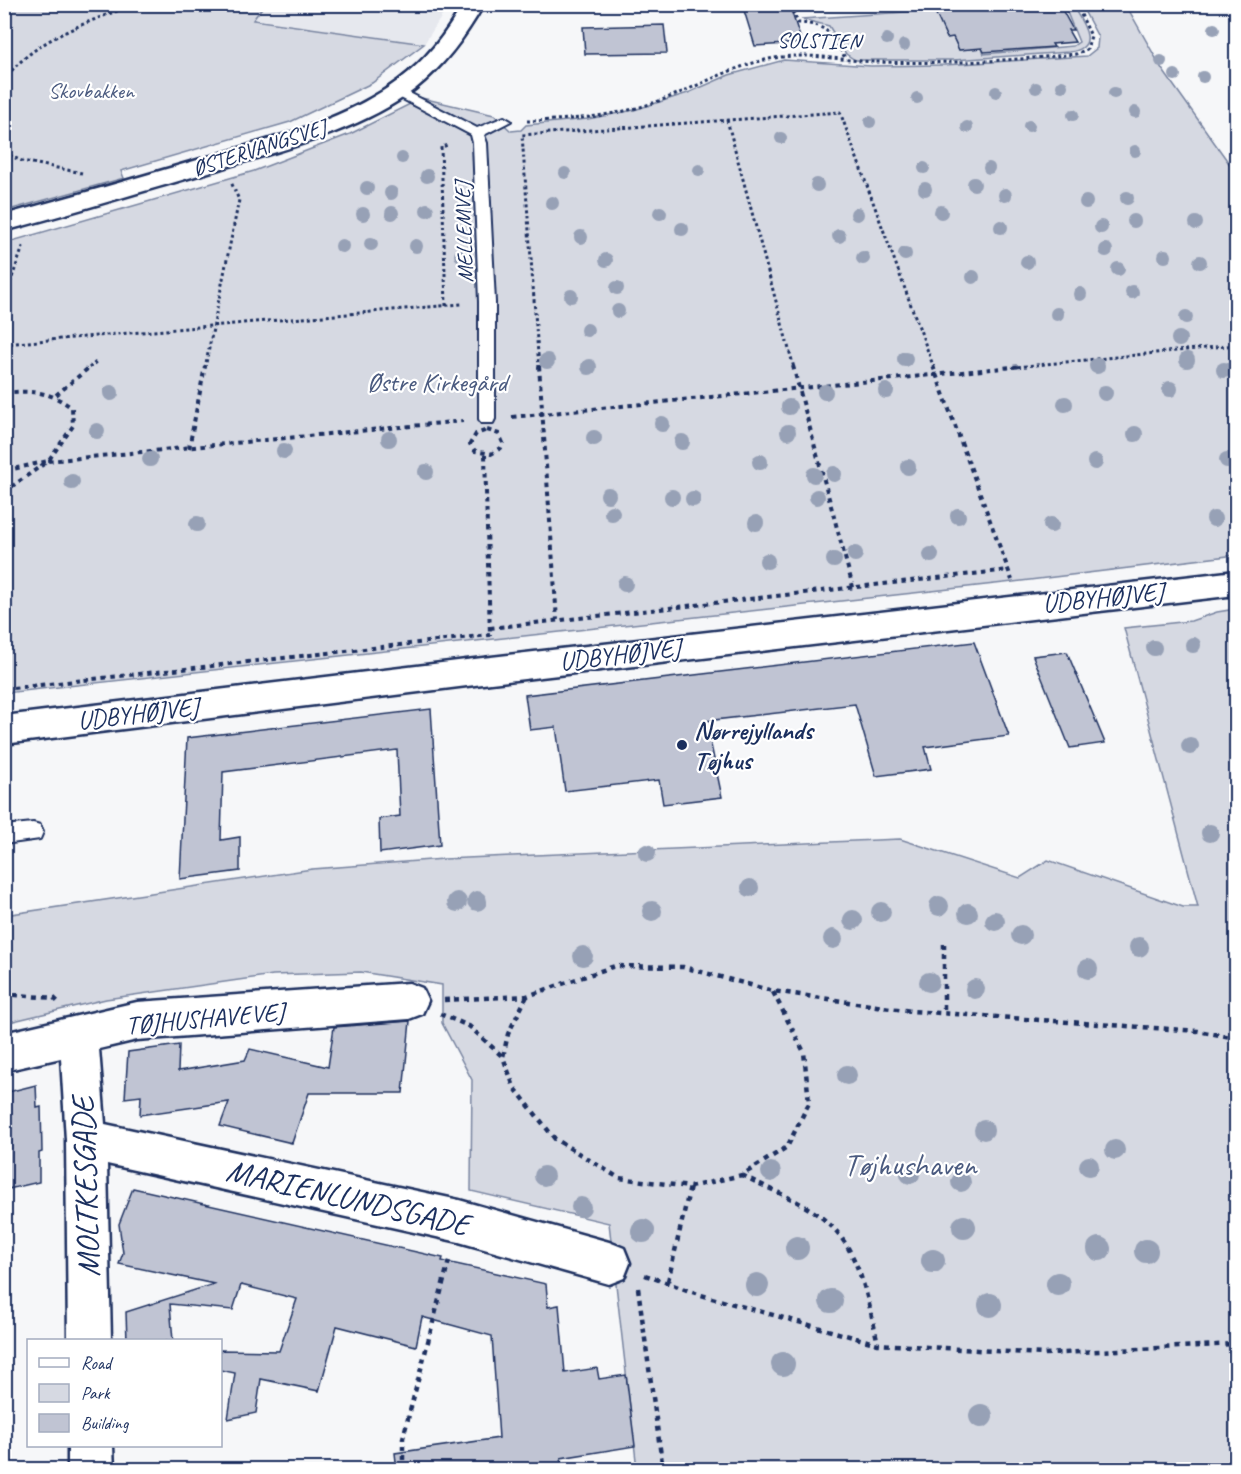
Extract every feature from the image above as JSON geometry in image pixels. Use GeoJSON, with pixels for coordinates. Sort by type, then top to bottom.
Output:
{"type":"FeatureCollection","features":[{"type":"Feature","properties":{"kind":"street","name":"ØSTERVANGSVEJ"},"geometry":{"type":"LineString","coordinates":[[4,223],[270,147],[338,121],[398,91],[436,58],[462,26],[474,4]]}},
{"type":"Feature","properties":{"kind":"street","name":"UDBYHØJVEJ"},"geometry":{"type":"LineString","coordinates":[[4,730],[1236,582]]}},
{"type":"Feature","properties":{"kind":"street","name":"TØJHUSHAVEVEJ"},"geometry":{"type":"LineString","coordinates":[[4,1052],[137,1021],[409,1001]]}},
{"type":"Feature","properties":{"kind":"street","name":"MOLTKESGADE"},"geometry":{"type":"LineString","coordinates":[[80,1034],[86,1140],[89,1339]]}},
{"type":"Feature","properties":{"kind":"street","name":"MARIENLUNDSGADE"},"geometry":{"type":"LineString","coordinates":[[86,1140],[459,1221],[622,1268]]}},
{"type":"Feature","properties":{"kind":"street"},"geometry":{"type":"LineString","coordinates":[[91,1447],[91,1470]]}},
{"type":"Feature","properties":{"kind":"lane"},"geometry":{"type":"LineString","coordinates":[[398,91],[477,133],[504,121]]}},
{"type":"Feature","properties":{"kind":"lane","name":"MELLEMVEJ"},"geometry":{"type":"LineString","coordinates":[[477,133],[480,144],[487,302],[487,419]]}},
{"type":"Feature","properties":{"kind":"lane"},"geometry":{"type":"LineString","coordinates":[[4,835],[33,832]]}},
{"type":"Feature","properties":{"kind":"path"},"geometry":{"type":"LineString","coordinates":[[4,80],[22,57],[41,45],[135,4]]}},
{"type":"Feature","properties":{"kind":"path","name":"SOLSTIEN"},"geometry":{"type":"LineString","coordinates":[[504,121],[551,121],[604,114],[642,105],[763,60],[785,57],[935,62],[1076,54],[1087,50],[1091,36],[1076,4]]}},
{"type":"Feature","properties":{"kind":"path"},"geometry":{"type":"LineString","coordinates":[[793,11],[798,23],[822,26],[829,30],[846,60]]}},
{"type":"Feature","properties":{"kind":"path"},"geometry":{"type":"LineString","coordinates":[[557,620],[522,135],[840,112],[1022,606]]}},
{"type":"Feature","properties":{"kind":"path"},"geometry":{"type":"LineString","coordinates":[[726,120],[853,587]]}},
{"type":"Feature","properties":{"kind":"path"},"geometry":{"type":"LineString","coordinates":[[446,306],[441,147],[477,133]]}},
{"type":"Feature","properties":{"kind":"path"},"geometry":{"type":"LineString","coordinates":[[4,153],[22,161],[141,185]]}},
{"type":"Feature","properties":{"kind":"path"},"geometry":{"type":"LineString","coordinates":[[189,448],[239,200],[234,186],[216,162]]}},
{"type":"Feature","properties":{"kind":"path"},"geometry":{"type":"LineString","coordinates":[[4,300],[35,214]]}},
{"type":"Feature","properties":{"kind":"path"},"geometry":{"type":"LineString","coordinates":[[4,344],[487,302]]}},
{"type":"Feature","properties":{"kind":"path"},"geometry":{"type":"LineString","coordinates":[[4,471],[48,461],[1236,345]]}},
{"type":"Feature","properties":{"kind":"path"},"geometry":{"type":"LineString","coordinates":[[56,395],[97,361]]}},
{"type":"Feature","properties":{"kind":"path"},"geometry":{"type":"LineString","coordinates":[[4,393],[27,390],[56,395],[72,408],[73,426],[48,461],[4,492]]}},
{"type":"Feature","properties":{"kind":"path"},"geometry":{"type":"LineString","coordinates":[[470,444],[475,452],[485,454],[497,451],[503,443]]}},
{"type":"Feature","properties":{"kind":"path"},"geometry":{"type":"LineString","coordinates":[[485,454],[490,544],[491,670]]}},
{"type":"Feature","properties":{"kind":"path"},"geometry":{"type":"LineString","coordinates":[[490,628],[1009,570]]}},
{"type":"Feature","properties":{"kind":"path"},"geometry":{"type":"LineString","coordinates":[[4,689],[490,635]]}},
{"type":"Feature","properties":{"kind":"path"},"geometry":{"type":"LineString","coordinates":[[944,944],[944,1013]]}},
{"type":"Feature","properties":{"kind":"path"},"geometry":{"type":"LineString","coordinates":[[409,1001],[528,996],[615,966],[682,967],[773,991],[911,1011],[1198,1031],[1236,1038]]}},
{"type":"Feature","properties":{"kind":"path"},"geometry":{"type":"LineString","coordinates":[[409,1001],[469,1026],[502,1057],[514,1087],[555,1139],[619,1178],[690,1187],[742,1174],[787,1147],[809,1103],[804,1052],[773,991]]}},
{"type":"Feature","properties":{"kind":"path"},"geometry":{"type":"LineString","coordinates":[[502,1057],[508,1034],[528,996]]}},
{"type":"Feature","properties":{"kind":"path"},"geometry":{"type":"LineString","coordinates":[[742,1174],[828,1223],[851,1254],[870,1308],[878,1344]]}},
{"type":"Feature","properties":{"kind":"path"},"geometry":{"type":"LineString","coordinates":[[668,1281],[690,1187]]}},
{"type":"Feature","properties":{"kind":"path"},"geometry":{"type":"LineString","coordinates":[[403,1470],[403,1438],[459,1221]]}},
{"type":"Feature","properties":{"kind":"path"},"geometry":{"type":"LineString","coordinates":[[663,1470],[622,1268],[668,1281],[701,1294],[878,1344],[1043,1354],[1236,1344]]}},
{"type":"Feature","properties":{"kind":"shaded area"},"geometry":{"type":"Polygon","coordinates":[[[264,5],[449,5],[424,44],[252,20],[264,5]]]}},
{"type":"Feature","properties":{"kind":"green space","name":"Skovbakken"},"geometry":{"type":"Polygon","coordinates":[[[5,4],[264,5],[253,20],[424,44],[372,83],[290,122],[121,171],[124,178],[5,211],[5,4]]]}},
{"type":"Feature","properties":{"kind":"green space"},"geometry":{"type":"Polygon","coordinates":[[[1064,5],[1072,5],[1087,33],[1085,45],[1079,50],[954,60],[855,60],[846,54],[829,26],[801,19],[935,10],[947,38],[953,37],[959,50],[982,48],[984,54],[1073,46],[1079,42],[1064,5]]]}},
{"type":"Feature","properties":{"kind":"green space","name":"Østre Kirkegård"},"geometry":{"type":"Polygon","coordinates":[[[1081,5],[1126,5],[1162,69],[1236,173],[1236,555],[1013,582],[5,693],[5,243],[254,171],[350,134],[422,98],[494,115],[511,131],[521,130],[526,125],[588,119],[634,110],[688,93],[729,75],[784,60],[871,66],[944,65],[1087,56],[1097,48],[1098,37],[1081,5]]]}},
{"type":"Feature","properties":{"kind":"green space","name":"Tøjhushaven"},"geometry":{"type":"Polygon","coordinates":[[[1236,609],[1236,1469],[637,1469],[609,1223],[471,1191],[472,1080],[442,1023],[442,985],[361,972],[273,975],[106,999],[5,1023],[5,915],[312,869],[444,859],[900,839],[1020,878],[1048,860],[1183,907],[1198,907],[1124,628],[1191,621],[1217,612],[1236,609]]]}},
{"type":"Feature","properties":{"kind":"building"},"geometry":{"type":"Polygon","coordinates":[[[742,4],[789,4],[802,43],[755,46],[742,4]]]}},
{"type":"Feature","properties":{"kind":"building"},"geometry":{"type":"Polygon","coordinates":[[[1014,4],[1059,4],[1073,30],[1068,30],[1075,42],[1052,44],[1054,47],[984,52],[982,48],[959,50],[953,37],[947,38],[935,12],[1015,7],[1014,4]]]}},
{"type":"Feature","properties":{"kind":"building"},"geometry":{"type":"Polygon","coordinates":[[[664,25],[667,53],[585,54],[583,27],[664,25]]]}},
{"type":"Feature","properties":{"kind":"building"},"geometry":{"type":"Polygon","coordinates":[[[974,642],[1009,736],[925,747],[931,769],[876,776],[855,704],[706,721],[722,797],[663,804],[659,780],[565,791],[556,727],[530,730],[525,695],[974,642]]]}},
{"type":"Feature","properties":{"kind":"building"},"geometry":{"type":"Polygon","coordinates":[[[1067,652],[1105,743],[1070,748],[1033,656],[1067,652]]]}},
{"type":"Feature","properties":{"kind":"building"},"geometry":{"type":"Polygon","coordinates":[[[431,709],[440,845],[380,853],[379,819],[400,816],[397,750],[223,772],[221,840],[240,837],[240,871],[180,879],[187,738],[431,709]]]}},
{"type":"Feature","properties":{"kind":"building"},"geometry":{"type":"Polygon","coordinates":[[[410,1021],[403,1093],[309,1093],[292,1143],[220,1126],[229,1102],[140,1115],[141,1096],[125,1098],[128,1052],[179,1045],[178,1071],[245,1060],[250,1049],[328,1067],[334,1027],[410,1021]]]}},
{"type":"Feature","properties":{"kind":"building"},"geometry":{"type":"Polygon","coordinates":[[[36,1085],[37,1108],[41,1107],[42,1152],[39,1153],[39,1182],[4,1190],[4,1093],[36,1085]]]}},
{"type":"Feature","properties":{"kind":"building"},"geometry":{"type":"Polygon","coordinates":[[[133,1188],[443,1258],[442,1261],[546,1284],[548,1307],[559,1305],[565,1373],[597,1368],[599,1379],[626,1375],[635,1446],[561,1458],[562,1470],[397,1470],[395,1453],[499,1438],[492,1336],[422,1317],[416,1346],[337,1326],[319,1391],[261,1379],[256,1413],[228,1419],[235,1373],[222,1370],[222,1350],[279,1351],[297,1299],[241,1285],[233,1310],[170,1304],[173,1339],[127,1339],[126,1312],[214,1284],[119,1264],[123,1253],[119,1224],[133,1188]]]}},
{"type":"Feature","properties":{"kind":"place","name":"Nørrejyllands Tøjhus"},"geometry":{"type":"Point","coordinates":[682,745]}}]}
